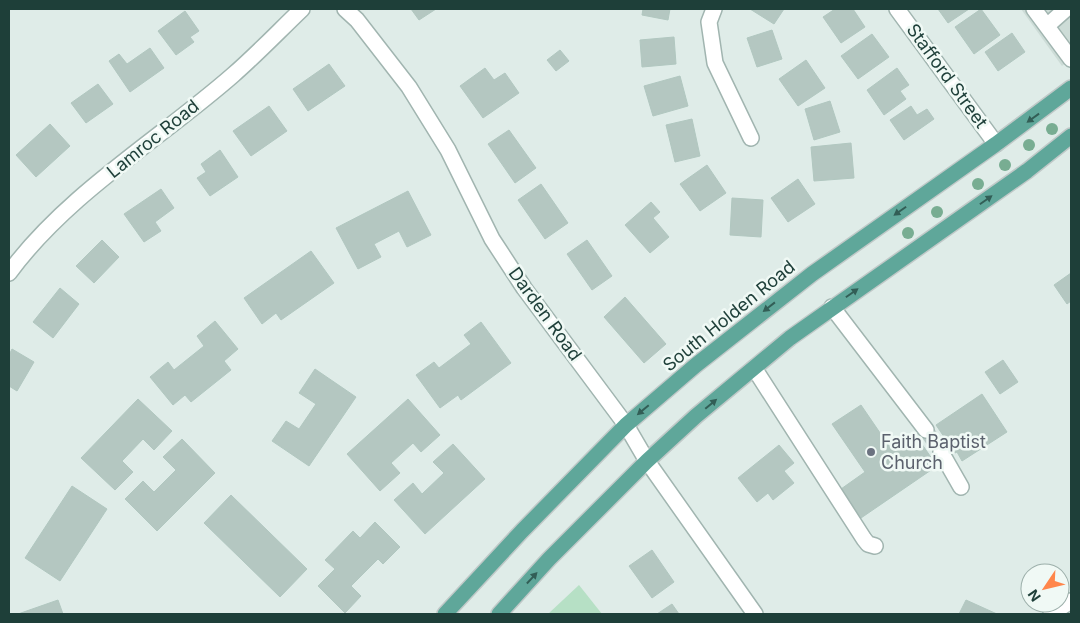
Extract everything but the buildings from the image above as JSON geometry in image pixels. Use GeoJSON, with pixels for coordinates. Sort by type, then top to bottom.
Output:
{"type":"FeatureCollection","features":[{"type":"Feature","properties":{"kind":"main road","name":"South Holden Road"},"geometry":{"type":"LineString","coordinates":[[444,614],[626,425],[744,326],[812,274],[996,144],[1071,88]]}},
{"type":"Feature","properties":{"kind":"main road"},"geometry":{"type":"LineString","coordinates":[[499,614],[550,559],[647,461],[696,416],[790,338],[1027,171],[1071,136]]}},
{"type":"Feature","properties":{"kind":"street","name":"Lamroc Road"},"geometry":{"type":"LineString","coordinates":[[9,273],[25,250],[58,218],[233,75],[302,9]]}},
{"type":"Feature","properties":{"kind":"street","name":"Darden Road"},"geometry":{"type":"LineString","coordinates":[[345,9],[357,20],[409,88],[448,150],[492,239],[524,288],[626,425],[647,461],[755,614]]}},
{"type":"Feature","properties":{"kind":"street"},"geometry":{"type":"LineString","coordinates":[[714,9],[709,22],[715,63],[751,138]]}},
{"type":"Feature","properties":{"kind":"street","name":"Stafford Street"},"geometry":{"type":"LineString","coordinates":[[897,9],[996,144]]}},
{"type":"Feature","properties":{"kind":"street"},"geometry":{"type":"LineString","coordinates":[[1034,9],[1048,25],[1071,59]]}},
{"type":"Feature","properties":{"kind":"street"},"geometry":{"type":"LineString","coordinates":[[1048,25],[1066,9]]}},
{"type":"Feature","properties":{"kind":"street"},"geometry":{"type":"LineString","coordinates":[[832,307],[926,430]]}},
{"type":"Feature","properties":{"kind":"street"},"geometry":{"type":"LineString","coordinates":[[754,368],[864,539],[868,544],[875,546]]}},
{"type":"Feature","properties":{"kind":"street"},"geometry":{"type":"LineString","coordinates":[[941,452],[961,487]]}},
{"type":"Feature","properties":{"kind":"street"},"geometry":{"type":"LineString","coordinates":[[1051,614],[1071,601]]}},
{"type":"Feature","properties":{"kind":"shaded area"},"geometry":{"type":"Polygon","coordinates":[[[1021,9],[1071,9],[1071,58],[1062,66],[1021,9]]]}},
{"type":"Feature","properties":{"kind":"green space"},"geometry":{"type":"Polygon","coordinates":[[[579,585],[602,614],[548,614],[579,585]]]}},
{"type":"Feature","properties":{"kind":"tunnel"},"geometry":{"type":"LineString","coordinates":[[926,430],[941,452]]}},
{"type":"Feature","properties":{"kind":"place","name":"Faith Baptist Church"},"geometry":{"type":"Point","coordinates":[871,452]}}]}
